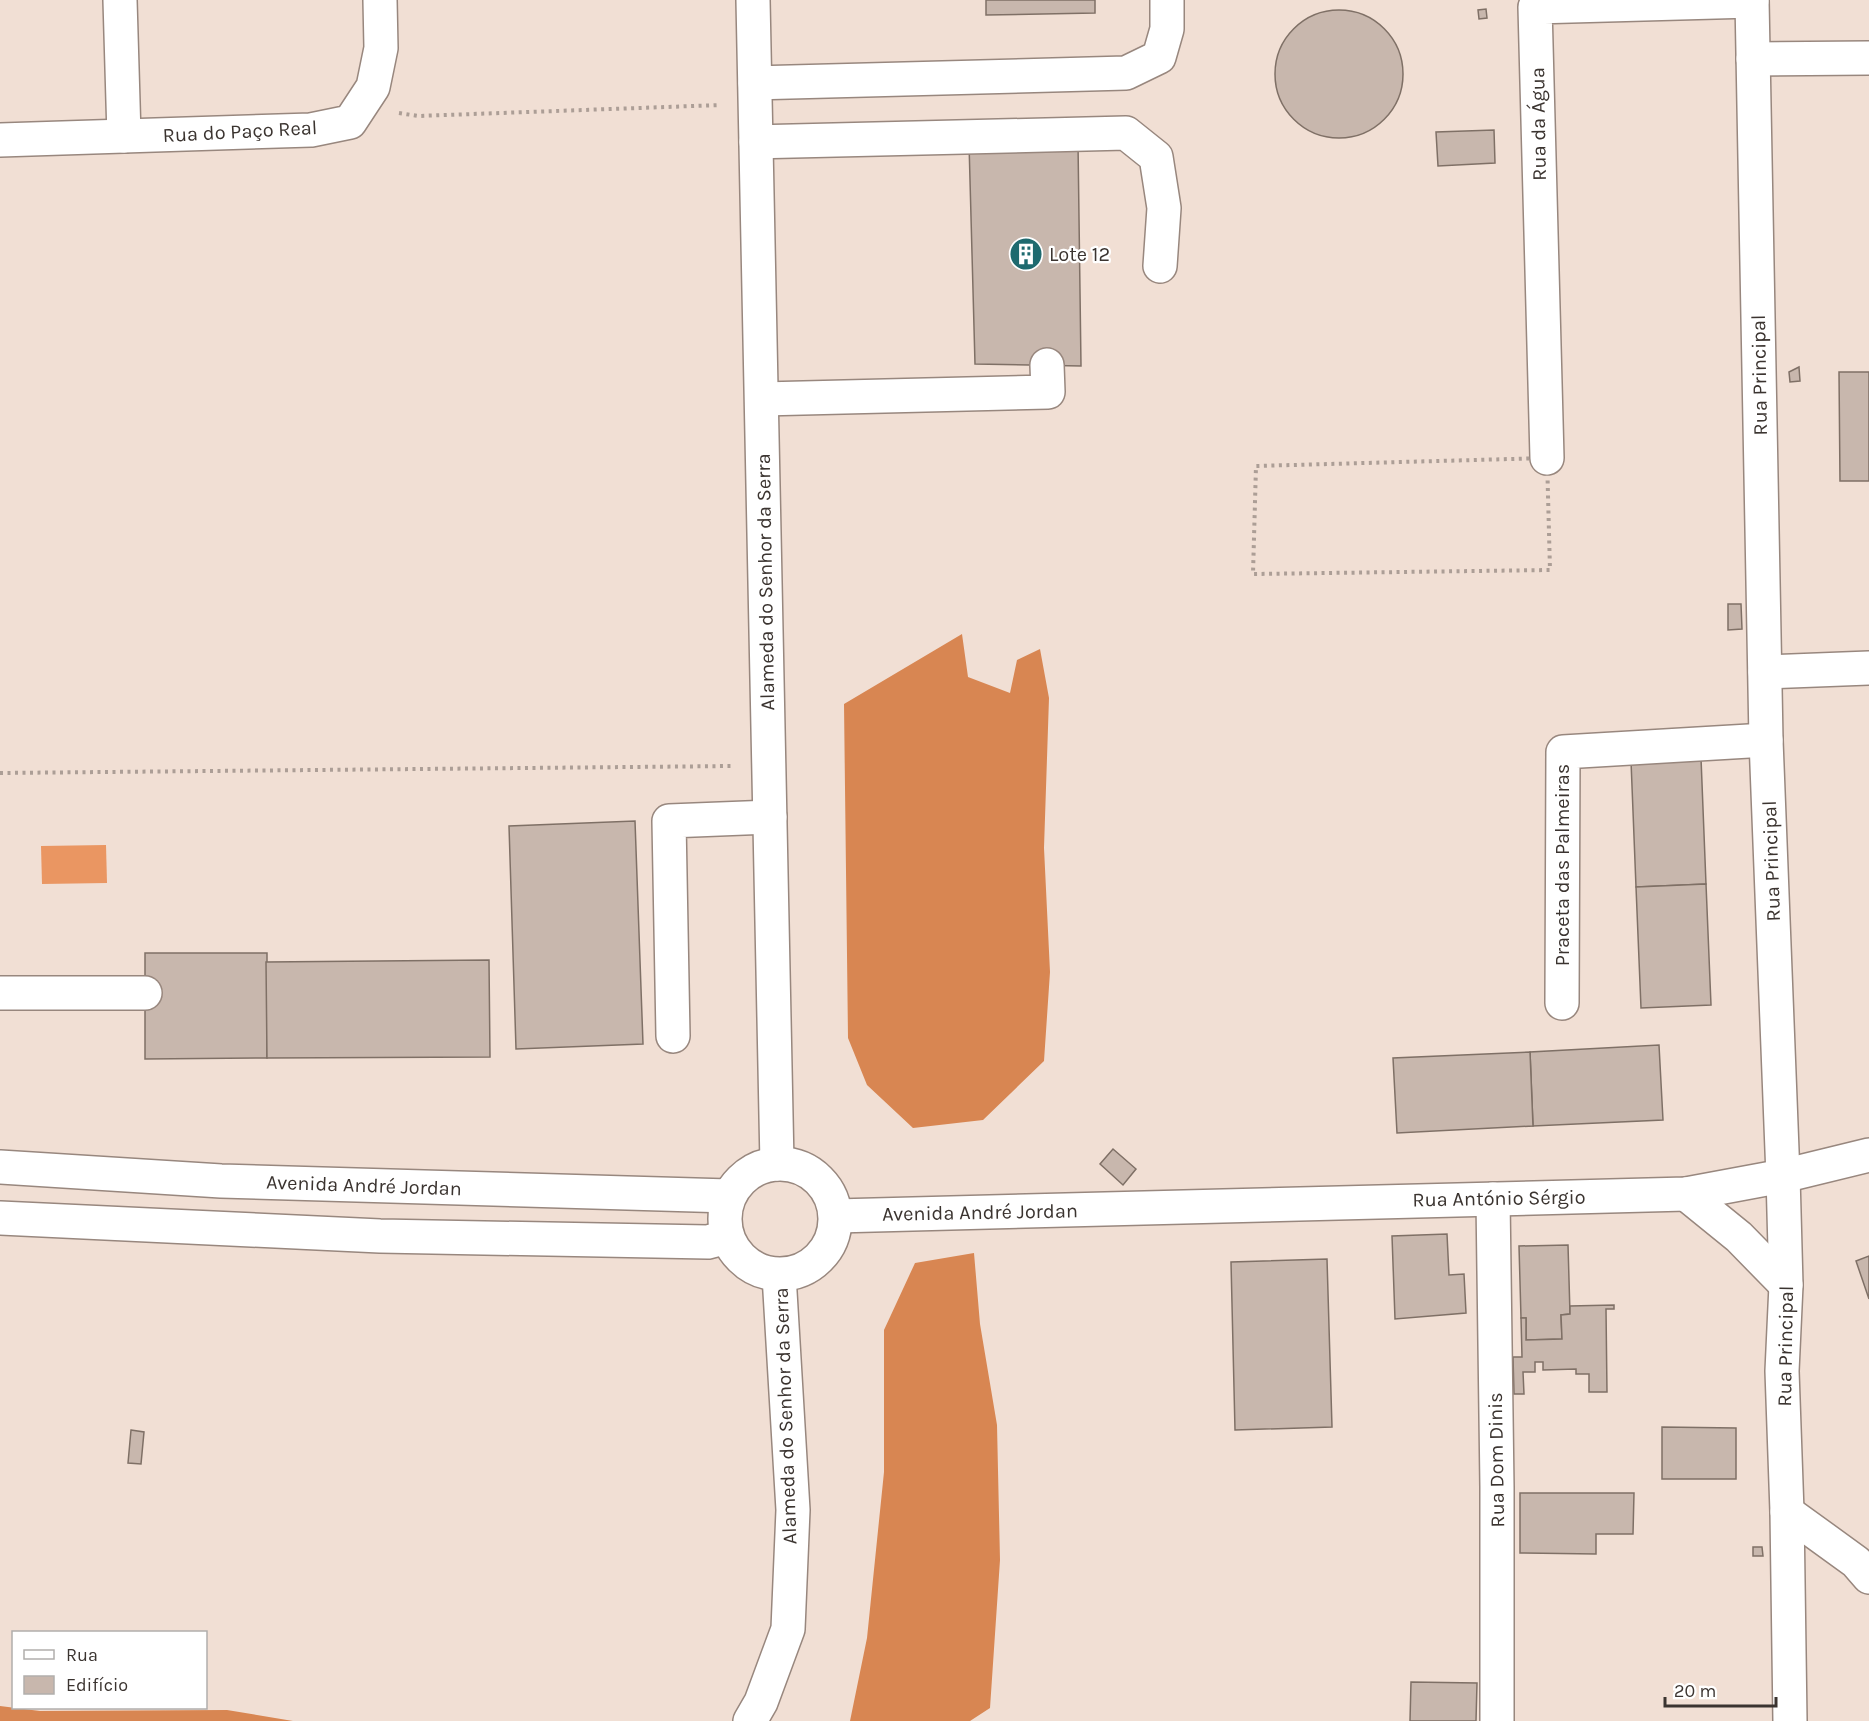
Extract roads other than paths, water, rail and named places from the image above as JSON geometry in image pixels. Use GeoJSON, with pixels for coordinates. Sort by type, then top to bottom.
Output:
{"type":"FeatureCollection","features":[{"type":"Feature","properties":{"kind":"street"},"geometry":{"type":"LineString","coordinates":[[120,0],[124,136]]}},
{"type":"Feature","properties":{"kind":"street","name":"Rua do Paço Real"},"geometry":{"type":"LineString","coordinates":[[0,140],[311,130],[350,122],[373,87],[381,48],[380,0]]}},
{"type":"Feature","properties":{"kind":"street","name":"Alameda do Senhor da Serra"},"geometry":{"type":"LineString","coordinates":[[753,0],[777,1164]]}},
{"type":"Feature","properties":{"kind":"street"},"geometry":{"type":"LineString","coordinates":[[755,93],[1055,65],[1126,73],[1160,57],[1167,29],[1167,0]]}},
{"type":"Feature","properties":{"kind":"street","name":"Rua Principal"},"geometry":{"type":"LineString","coordinates":[[1752,1],[1766,740],[1786,1285],[1782,1371],[1790,1721]]}},
{"type":"Feature","properties":{"kind":"street","name":"Rua da Água"},"geometry":{"type":"LineString","coordinates":[[1547,458],[1535,7],[1752,1]]}},
{"type":"Feature","properties":{"kind":"street"},"geometry":{"type":"LineString","coordinates":[[1753,59],[1869,58]]}},
{"type":"Feature","properties":{"kind":"street"},"geometry":{"type":"LineString","coordinates":[[756,142],[1126,133],[1156,157],[1164,208],[1160,266]]}},
{"type":"Feature","properties":{"kind":"street"},"geometry":{"type":"LineString","coordinates":[[762,399],[1048,392],[1047,365]]}},
{"type":"Feature","properties":{"kind":"street"},"geometry":{"type":"LineString","coordinates":[[1765,672],[1869,668]]}},
{"type":"Feature","properties":{"kind":"street","name":"Praceta das Palmeiras"},"geometry":{"type":"LineString","coordinates":[[1562,1003],[1563,752],[1766,740]]}},
{"type":"Feature","properties":{"kind":"street"},"geometry":{"type":"LineString","coordinates":[[673,1036],[669,821],[770,817]]}},
{"type":"Feature","properties":{"kind":"street"},"geometry":{"type":"LineString","coordinates":[[0,993],[145,993]]}},
{"type":"Feature","properties":{"kind":"street","name":"Rua António Sérgio"},"geometry":{"type":"LineString","coordinates":[[1125,1209],[1686,1194],[1783,1176],[1869,1155]]}},
{"type":"Feature","properties":{"kind":"street"},"geometry":{"type":"LineString","coordinates":[[777,1164],[799,1167],[817,1178],[830,1195],[836,1216],[832,1239],[821,1258],[802,1271],[779,1275],[757,1270],[739,1257],[727,1237],[724,1215],[729,1196],[741,1179],[758,1168],[777,1164]]}},
{"type":"Feature","properties":{"kind":"street","name":"Avenida André Jordan"},"geometry":{"type":"LineString","coordinates":[[0,1167],[221,1181],[729,1196]]}},
{"type":"Feature","properties":{"kind":"street"},"geometry":{"type":"LineString","coordinates":[[1686,1194],[1739,1237],[1786,1285]]}},
{"type":"Feature","properties":{"kind":"street","name":"Rua Dom Dinis"},"geometry":{"type":"LineString","coordinates":[[1493,1199],[1497,1721]]}},
{"type":"Feature","properties":{"kind":"street","name":"Avenida André Jordan"},"geometry":{"type":"LineString","coordinates":[[836,1216],[1125,1209]]}},
{"type":"Feature","properties":{"kind":"street"},"geometry":{"type":"LineString","coordinates":[[0,1218],[380,1236],[708,1242],[727,1237]]}},
{"type":"Feature","properties":{"kind":"street","name":"Alameda do Senhor da Serra"},"geometry":{"type":"LineString","coordinates":[[750,1721],[761,1702],[788,1629],[793,1510],[779,1275]]}},
{"type":"Feature","properties":{"kind":"street"},"geometry":{"type":"LineString","coordinates":[[1787,1512],[1856,1562],[1869,1577]]}},
{"type":"Feature","properties":{"kind":"place","name":"Lote 12"},"geometry":{"type":"Point","coordinates":[1026,254]}}]}
